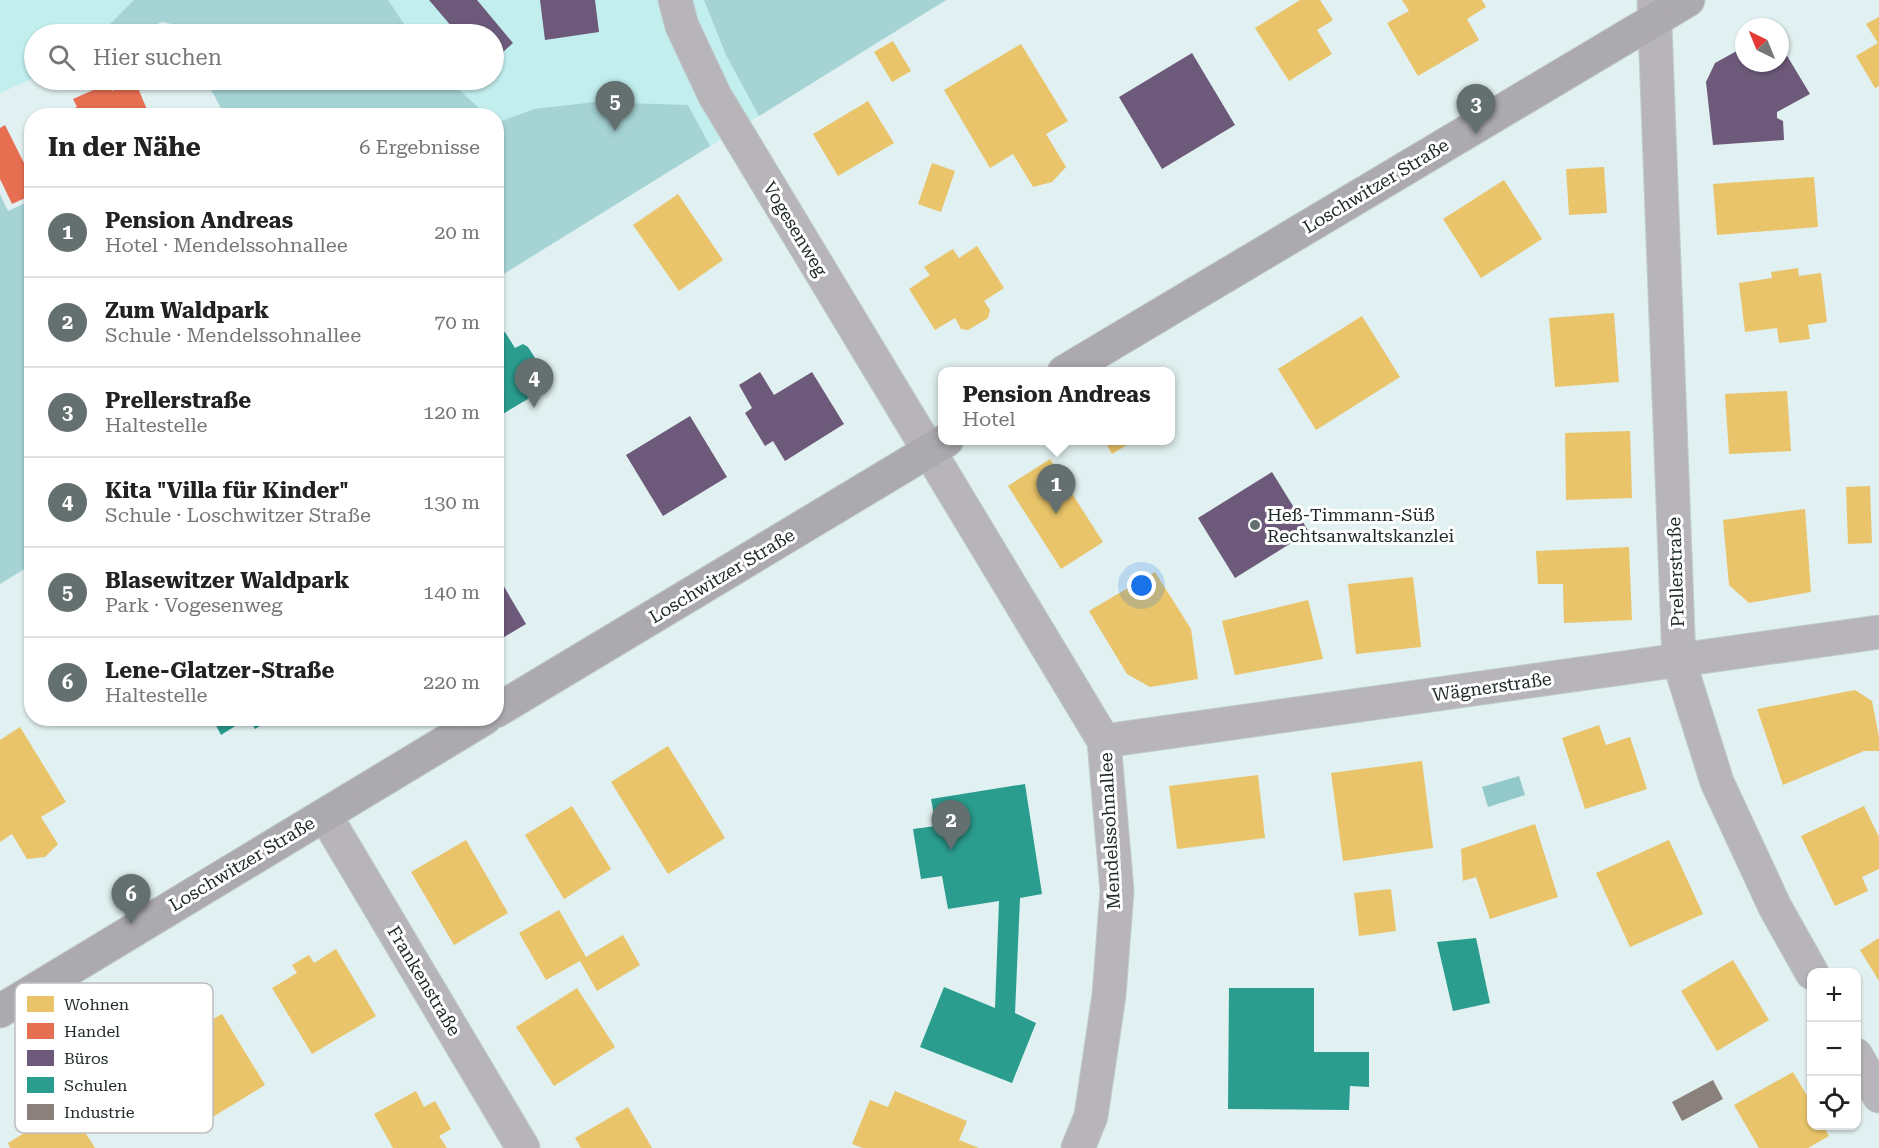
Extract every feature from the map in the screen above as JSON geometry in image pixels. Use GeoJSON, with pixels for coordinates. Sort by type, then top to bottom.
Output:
{"type":"FeatureCollection","features":[{"type":"Feature","properties":{"kind":"street","name":"Vogesenweg"},"geometry":{"type":"LineString","coordinates":[[675,0],[682,26],[715,96],[938,446]]}},
{"type":"Feature","properties":{"kind":"street","name":"Loschwitzer Straße"},"geometry":{"type":"LineString","coordinates":[[1072,367],[1654,10],[1688,0]]}},
{"type":"Feature","properties":{"kind":"street","name":"Prellerstraße"},"geometry":{"type":"LineString","coordinates":[[1654,10],[1679,661],[1717,783],[1776,907],[1809,968]]}},
{"type":"Feature","properties":{"kind":"street","name":"Loschwitzer Straße"},"geometry":{"type":"LineString","coordinates":[[504,706],[938,446]]}},
{"type":"Feature","properties":{"kind":"street","name":"Mendelssohnallee"},"geometry":{"type":"LineString","coordinates":[[938,446],[1104,741],[1117,891],[1109,995],[1093,1105],[1078,1148]]}},
{"type":"Feature","properties":{"kind":"street","name":"Wägnerstraße"},"geometry":{"type":"LineString","coordinates":[[1104,741],[1879,632]]}},
{"type":"Feature","properties":{"kind":"street","name":"Loschwitzer Straße"},"geometry":{"type":"LineString","coordinates":[[46,983],[472,726]]}},
{"type":"Feature","properties":{"kind":"street","name":"Frankenstraße"},"geometry":{"type":"LineString","coordinates":[[325,815],[523,1148]]}},
{"type":"Feature","properties":{"kind":"street","name":"Loschwitzer Straße"},"geometry":{"type":"LineString","coordinates":[[0,1011],[15,1002]]}},
{"type":"Feature","properties":{"kind":"street"},"geometry":{"type":"LineString","coordinates":[[1861,1062],[1879,1096]]}},
{"type":"Feature","properties":{"kind":"shaded area"},"geometry":{"type":"Polygon","coordinates":[[[0,0],[946,0],[504,274],[504,108],[221,108],[211,90],[504,90],[504,24],[172,24],[162,22],[157,24],[24,24],[24,82],[0,93],[0,0]]]}},
{"type":"Feature","properties":{"kind":"shaded area"},"geometry":{"type":"Polygon","coordinates":[[[134,0],[388,0],[404,24],[172,24],[162,22],[157,24],[110,24],[134,0]]]}},
{"type":"Feature","properties":{"kind":"shaded area"},"geometry":{"type":"Polygon","coordinates":[[[704,0],[946,0],[759,116],[726,55],[704,0]]]}},
{"type":"Feature","properties":{"kind":"shaded area"},"geometry":{"type":"Polygon","coordinates":[[[211,90],[459,90],[479,108],[221,108],[211,90]]]}},
{"type":"Feature","properties":{"kind":"shaded area"},"geometry":{"type":"Polygon","coordinates":[[[595,102],[688,105],[710,146],[504,274],[504,120],[534,109],[595,102]]]}},
{"type":"Feature","properties":{"kind":"shaded area"},"geometry":{"type":"Polygon","coordinates":[[[0,194],[8,211],[24,204],[24,569],[0,584],[0,194]]]}},
{"type":"Feature","properties":{"kind":"shaded area"},"geometry":{"type":"Polygon","coordinates":[[[1519,776],[1525,795],[1488,807],[1482,787],[1519,776]]]}},
{"type":"Feature","properties":{"kind":"building: Wohnen"},"geometry":{"type":"Polygon","coordinates":[[[1300,0],[1320,0],[1333,20],[1317,30],[1332,54],[1289,81],[1255,28],[1300,0]]]}},
{"type":"Feature","properties":{"kind":"building: Wohnen"},"geometry":{"type":"Polygon","coordinates":[[[1402,0],[1482,0],[1486,7],[1467,19],[1479,40],[1418,76],[1387,23],[1409,11],[1402,0]]]}},
{"type":"Feature","properties":{"kind":"building: Wohnen"},"geometry":{"type":"Polygon","coordinates":[[[1879,17],[1879,86],[1875,88],[1856,56],[1878,43],[1866,24],[1879,17]]]}},
{"type":"Feature","properties":{"kind":"building: Wohnen"},"geometry":{"type":"Polygon","coordinates":[[[893,41],[911,71],[892,82],[874,52],[893,41]]]}},
{"type":"Feature","properties":{"kind":"building: Wohnen"},"geometry":{"type":"Polygon","coordinates":[[[1021,44],[1068,121],[1046,134],[1066,167],[1052,182],[1033,187],[1013,154],[990,168],[944,90],[1021,44]]]}},
{"type":"Feature","properties":{"kind":"building: Wohnen"},"geometry":{"type":"Polygon","coordinates":[[[868,101],[894,143],[838,176],[813,134],[868,101]]]}},
{"type":"Feature","properties":{"kind":"building: Wohnen"},"geometry":{"type":"Polygon","coordinates":[[[932,163],[955,171],[941,212],[918,204],[932,163]]]}},
{"type":"Feature","properties":{"kind":"building: Wohnen"},"geometry":{"type":"Polygon","coordinates":[[[1604,167],[1607,213],[1569,215],[1566,169],[1604,167]]]}},
{"type":"Feature","properties":{"kind":"building: Wohnen"},"geometry":{"type":"Polygon","coordinates":[[[1814,177],[1818,227],[1717,235],[1713,184],[1814,177]]]}},
{"type":"Feature","properties":{"kind":"building: Wohnen"},"geometry":{"type":"Polygon","coordinates":[[[1504,180],[1542,239],[1481,278],[1443,219],[1504,180]]]}},
{"type":"Feature","properties":{"kind":"building: Wohnen"},"geometry":{"type":"Polygon","coordinates":[[[678,194],[723,260],[679,291],[633,225],[678,194]]]}},
{"type":"Feature","properties":{"kind":"building: Wohnen"},"geometry":{"type":"Polygon","coordinates":[[[977,246],[1004,288],[984,301],[990,310],[988,318],[968,330],[961,329],[955,318],[935,330],[909,289],[930,275],[924,267],[953,249],[959,258],[977,246]]]}},
{"type":"Feature","properties":{"kind":"building: Wohnen"},"geometry":{"type":"Polygon","coordinates":[[[1798,268],[1799,276],[1821,273],[1827,322],[1808,325],[1810,339],[1779,343],[1777,328],[1745,332],[1739,283],[1772,278],[1771,272],[1798,268]]]}},
{"type":"Feature","properties":{"kind":"building: Wohnen"},"geometry":{"type":"Polygon","coordinates":[[[1614,313],[1619,382],[1555,387],[1549,318],[1614,313]]]}},
{"type":"Feature","properties":{"kind":"building: Wohnen"},"geometry":{"type":"Polygon","coordinates":[[[1362,316],[1400,377],[1316,430],[1278,369],[1362,316]]]}},
{"type":"Feature","properties":{"kind":"building: Wohnen"},"geometry":{"type":"Polygon","coordinates":[[[1787,391],[1791,451],[1729,454],[1725,394],[1787,391]]]}},
{"type":"Feature","properties":{"kind":"building: Wohnen"},"geometry":{"type":"Polygon","coordinates":[[[1630,431],[1632,498],[1566,500],[1565,433],[1630,431]]]}},
{"type":"Feature","properties":{"kind":"building: Wohnen"},"geometry":{"type":"Polygon","coordinates":[[[1107,445],[1127,445],[1112,454],[1107,445]]]}},
{"type":"Feature","properties":{"kind":"building: Wohnen"},"geometry":{"type":"Polygon","coordinates":[[[1050,459],[1103,542],[1061,569],[1008,486],[1050,459]]]}},
{"type":"Feature","properties":{"kind":"building: Wohnen"},"geometry":{"type":"Polygon","coordinates":[[[1870,486],[1872,543],[1848,544],[1846,487],[1870,486]]]}},
{"type":"Feature","properties":{"kind":"building: Wohnen"},"geometry":{"type":"Polygon","coordinates":[[[1805,509],[1811,592],[1749,603],[1729,585],[1723,520],[1805,509]]]}},
{"type":"Feature","properties":{"kind":"building: Wohnen"},"geometry":{"type":"Polygon","coordinates":[[[1629,547],[1632,620],[1564,623],[1563,584],[1538,584],[1536,551],[1629,547]]]}},
{"type":"Feature","properties":{"kind":"building: Wohnen"},"geometry":{"type":"Polygon","coordinates":[[[1155,572],[1191,629],[1198,679],[1150,687],[1127,674],[1089,611],[1155,572]]]}},
{"type":"Feature","properties":{"kind":"building: Wohnen"},"geometry":{"type":"Polygon","coordinates":[[[1413,577],[1421,647],[1356,654],[1348,584],[1413,577]]]}},
{"type":"Feature","properties":{"kind":"building: Wohnen"},"geometry":{"type":"Polygon","coordinates":[[[1308,600],[1323,659],[1235,675],[1222,621],[1308,600]]]}},
{"type":"Feature","properties":{"kind":"building: Wohnen"},"geometry":{"type":"Polygon","coordinates":[[[1855,690],[1872,701],[1879,737],[1879,751],[1864,751],[1783,785],[1757,709],[1855,690]]]}},
{"type":"Feature","properties":{"kind":"building: Wohnen"},"geometry":{"type":"Polygon","coordinates":[[[1599,725],[1606,745],[1630,737],[1647,789],[1585,809],[1562,738],[1599,725]]]}},
{"type":"Feature","properties":{"kind":"building: Wohnen"},"geometry":{"type":"Polygon","coordinates":[[[20,727],[66,802],[41,817],[58,844],[45,857],[27,859],[12,834],[0,842],[0,740],[20,727]]]}},
{"type":"Feature","properties":{"kind":"building: Wohnen"},"geometry":{"type":"Polygon","coordinates":[[[668,746],[725,838],[668,874],[611,782],[668,746]]]}},
{"type":"Feature","properties":{"kind":"building: Wohnen"},"geometry":{"type":"Polygon","coordinates":[[[1422,761],[1433,848],[1343,861],[1331,773],[1422,761]]]}},
{"type":"Feature","properties":{"kind":"building: Wohnen"},"geometry":{"type":"Polygon","coordinates":[[[1258,775],[1265,838],[1177,849],[1169,786],[1258,775]]]}},
{"type":"Feature","properties":{"kind":"building: Wohnen"},"geometry":{"type":"Polygon","coordinates":[[[572,806],[611,869],[564,899],[525,835],[572,806]]]}},
{"type":"Feature","properties":{"kind":"building: Wohnen"},"geometry":{"type":"Polygon","coordinates":[[[1864,806],[1879,837],[1879,869],[1862,877],[1868,891],[1835,906],[1801,836],[1864,806]]]}},
{"type":"Feature","properties":{"kind":"building: Wohnen"},"geometry":{"type":"Polygon","coordinates":[[[1535,824],[1558,897],[1490,919],[1476,877],[1463,881],[1461,849],[1535,824]]]}},
{"type":"Feature","properties":{"kind":"building: Wohnen"},"geometry":{"type":"Polygon","coordinates":[[[466,840],[508,913],[454,945],[411,872],[466,840]]]}},
{"type":"Feature","properties":{"kind":"building: Wohnen"},"geometry":{"type":"Polygon","coordinates":[[[1669,840],[1703,914],[1630,947],[1596,873],[1669,840]]]}},
{"type":"Feature","properties":{"kind":"building: Wohnen"},"geometry":{"type":"Polygon","coordinates":[[[1391,889],[1396,931],[1359,936],[1354,893],[1391,889]]]}},
{"type":"Feature","properties":{"kind":"building: Wohnen"},"geometry":{"type":"Polygon","coordinates":[[[559,910],[586,957],[623,935],[640,965],[597,991],[580,961],[546,980],[519,933],[559,910]]]}},
{"type":"Feature","properties":{"kind":"building: Wohnen"},"geometry":{"type":"Polygon","coordinates":[[[1879,938],[1879,981],[1860,950],[1879,938]]]}},
{"type":"Feature","properties":{"kind":"building: Wohnen"},"geometry":{"type":"Polygon","coordinates":[[[336,949],[376,1016],[312,1054],[272,988],[297,973],[292,965],[309,955],[314,963],[336,949]]]}},
{"type":"Feature","properties":{"kind":"building: Wohnen"},"geometry":{"type":"Polygon","coordinates":[[[1733,960],[1769,1020],[1717,1051],[1681,991],[1733,960]]]}},
{"type":"Feature","properties":{"kind":"building: Wohnen"},"geometry":{"type":"Polygon","coordinates":[[[577,988],[615,1047],[554,1086],[516,1027],[577,988]]]}},
{"type":"Feature","properties":{"kind":"building: Wohnen"},"geometry":{"type":"Polygon","coordinates":[[[222,1014],[265,1085],[213,1117],[213,1019],[222,1014]]]}},
{"type":"Feature","properties":{"kind":"building: Wohnen"},"geometry":{"type":"Polygon","coordinates":[[[1793,1072],[1807,1096],[1807,1130],[1825,1130],[1829,1136],[1808,1148],[1759,1148],[1734,1105],[1793,1072]]]}},
{"type":"Feature","properties":{"kind":"building: Wohnen"},"geometry":{"type":"Polygon","coordinates":[[[416,1091],[424,1107],[435,1101],[451,1129],[439,1136],[447,1148],[393,1148],[374,1114],[416,1091]]]}},
{"type":"Feature","properties":{"kind":"building: Wohnen"},"geometry":{"type":"Polygon","coordinates":[[[895,1091],[967,1121],[959,1140],[979,1148],[863,1148],[852,1144],[870,1100],[888,1107],[895,1091]]]}},
{"type":"Feature","properties":{"kind":"building: Wohnen"},"geometry":{"type":"Polygon","coordinates":[[[628,1107],[652,1148],[581,1148],[575,1138],[628,1107]]]}},
{"type":"Feature","properties":{"kind":"building: Wohnen"},"geometry":{"type":"Polygon","coordinates":[[[24,1133],[86,1133],[95,1148],[10,1148],[8,1143],[24,1133]]]}},
{"type":"Feature","properties":{"kind":"building: Handel"},"geometry":{"type":"Polygon","coordinates":[[[93,90],[139,90],[146,108],[74,108],[77,107],[73,99],[93,90]]]}},
{"type":"Feature","properties":{"kind":"building: Handel"},"geometry":{"type":"Polygon","coordinates":[[[5,125],[24,163],[24,199],[12,204],[0,179],[0,128],[5,125]]]}},
{"type":"Feature","properties":{"kind":"building: Büros"},"geometry":{"type":"Polygon","coordinates":[[[429,0],[477,0],[497,24],[449,24],[429,0]]]}},
{"type":"Feature","properties":{"kind":"building: Büros"},"geometry":{"type":"Polygon","coordinates":[[[540,0],[595,0],[599,32],[545,40],[540,0]]]}},
{"type":"Feature","properties":{"kind":"building: Büros"},"geometry":{"type":"Polygon","coordinates":[[[504,32],[513,43],[504,51],[504,32]]]}},
{"type":"Feature","properties":{"kind":"building: Büros"},"geometry":{"type":"Polygon","coordinates":[[[1735,52],[1735,72],[1789,72],[1789,59],[1810,94],[1777,112],[1777,118],[1783,121],[1784,140],[1713,145],[1706,82],[1715,63],[1735,52]]]}},
{"type":"Feature","properties":{"kind":"building: Büros"},"geometry":{"type":"Polygon","coordinates":[[[1192,53],[1235,125],[1162,169],[1119,97],[1192,53]]]}},
{"type":"Feature","properties":{"kind":"building: Büros"},"geometry":{"type":"Polygon","coordinates":[[[760,372],[774,395],[812,372],[844,424],[785,461],[773,441],[765,446],[745,413],[752,408],[739,385],[760,372]]]}},
{"type":"Feature","properties":{"kind":"building: Büros"},"geometry":{"type":"Polygon","coordinates":[[[690,416],[727,477],[663,516],[626,455],[690,416]]]}},
{"type":"Feature","properties":{"kind":"building: Büros"},"geometry":{"type":"Polygon","coordinates":[[[1272,472],[1309,532],[1235,578],[1198,518],[1272,472]]]}},
{"type":"Feature","properties":{"kind":"building: Büros"},"geometry":{"type":"Polygon","coordinates":[[[504,587],[526,624],[504,637],[504,587]]]}},
{"type":"Feature","properties":{"kind":"building: Schulen"},"geometry":{"type":"Polygon","coordinates":[[[504,333],[515,348],[523,344],[528,347],[537,361],[524,369],[538,393],[504,413],[504,333]]]}},
{"type":"Feature","properties":{"kind":"building: Schulen"},"geometry":{"type":"Polygon","coordinates":[[[216,726],[235,726],[221,735],[216,726]]]}},
{"type":"Feature","properties":{"kind":"building: Schulen"},"geometry":{"type":"Polygon","coordinates":[[[1025,784],[1042,894],[1020,898],[1015,1013],[1036,1023],[1012,1083],[920,1047],[944,987],[995,1008],[999,901],[948,909],[942,876],[921,879],[913,829],[936,826],[931,799],[1025,784]]]}},
{"type":"Feature","properties":{"kind":"building: Schulen"},"geometry":{"type":"Polygon","coordinates":[[[1476,938],[1490,1003],[1453,1011],[1437,942],[1476,938]]]}},
{"type":"Feature","properties":{"kind":"building: Schulen"},"geometry":{"type":"Polygon","coordinates":[[[1229,988],[1314,988],[1314,1052],[1369,1052],[1369,1087],[1350,1086],[1349,1110],[1228,1109],[1229,988]]]}},
{"type":"Feature","properties":{"kind":"building: Industrie"},"geometry":{"type":"Polygon","coordinates":[[[1713,1080],[1723,1099],[1682,1121],[1672,1102],[1713,1080]]]}},
{"type":"Feature","properties":{"kind":"tram line"},"geometry":{"type":"LineString","coordinates":[[1059,367],[1675,0]]}},
{"type":"Feature","properties":{"kind":"tram line"},"geometry":{"type":"LineString","coordinates":[[1082,367],[1700,0]]}},
{"type":"Feature","properties":{"kind":"tram line"},"geometry":{"type":"LineString","coordinates":[[504,699],[938,438]]}},
{"type":"Feature","properties":{"kind":"tram line"},"geometry":{"type":"LineString","coordinates":[[504,714],[951,445]]}},
{"type":"Feature","properties":{"kind":"tram line"},"geometry":{"type":"LineString","coordinates":[[35,983],[459,726]]}},
{"type":"Feature","properties":{"kind":"tram line"},"geometry":{"type":"LineString","coordinates":[[58,983],[484,726]]}},
{"type":"Feature","properties":{"kind":"tram line"},"geometry":{"type":"LineString","coordinates":[[0,1004],[15,995]]}},
{"type":"Feature","properties":{"kind":"tram line"},"geometry":{"type":"LineString","coordinates":[[0,1018],[15,1009]]}},
{"type":"Feature","properties":{"kind":"place","name":"Blasewitzer Waldpark"},"geometry":{"type":"Point","coordinates":[615,131]}},
{"type":"Feature","properties":{"kind":"place","name":"Prellerstraße"},"geometry":{"type":"Point","coordinates":[1476,134]}},
{"type":"Feature","properties":{"kind":"place","name":"Kita \"Villa für Kinder\""},"geometry":{"type":"Point","coordinates":[534,408]}},
{"type":"Feature","properties":{"kind":"place","name":"Pension Andreas"},"geometry":{"type":"Point","coordinates":[1056,514]}},
{"type":"Feature","properties":{"kind":"place","name":"Heß-Timmann-Süß Rechtsanwaltskanzlei"},"geometry":{"type":"Point","coordinates":[1255,525]}},
{"type":"Feature","properties":{"kind":"place","name":"Zum Waldpark"},"geometry":{"type":"Point","coordinates":[951,850]}},
{"type":"Feature","properties":{"kind":"place","name":"Lene-Glatzer-Straße"},"geometry":{"type":"Point","coordinates":[131,924]}}]}
